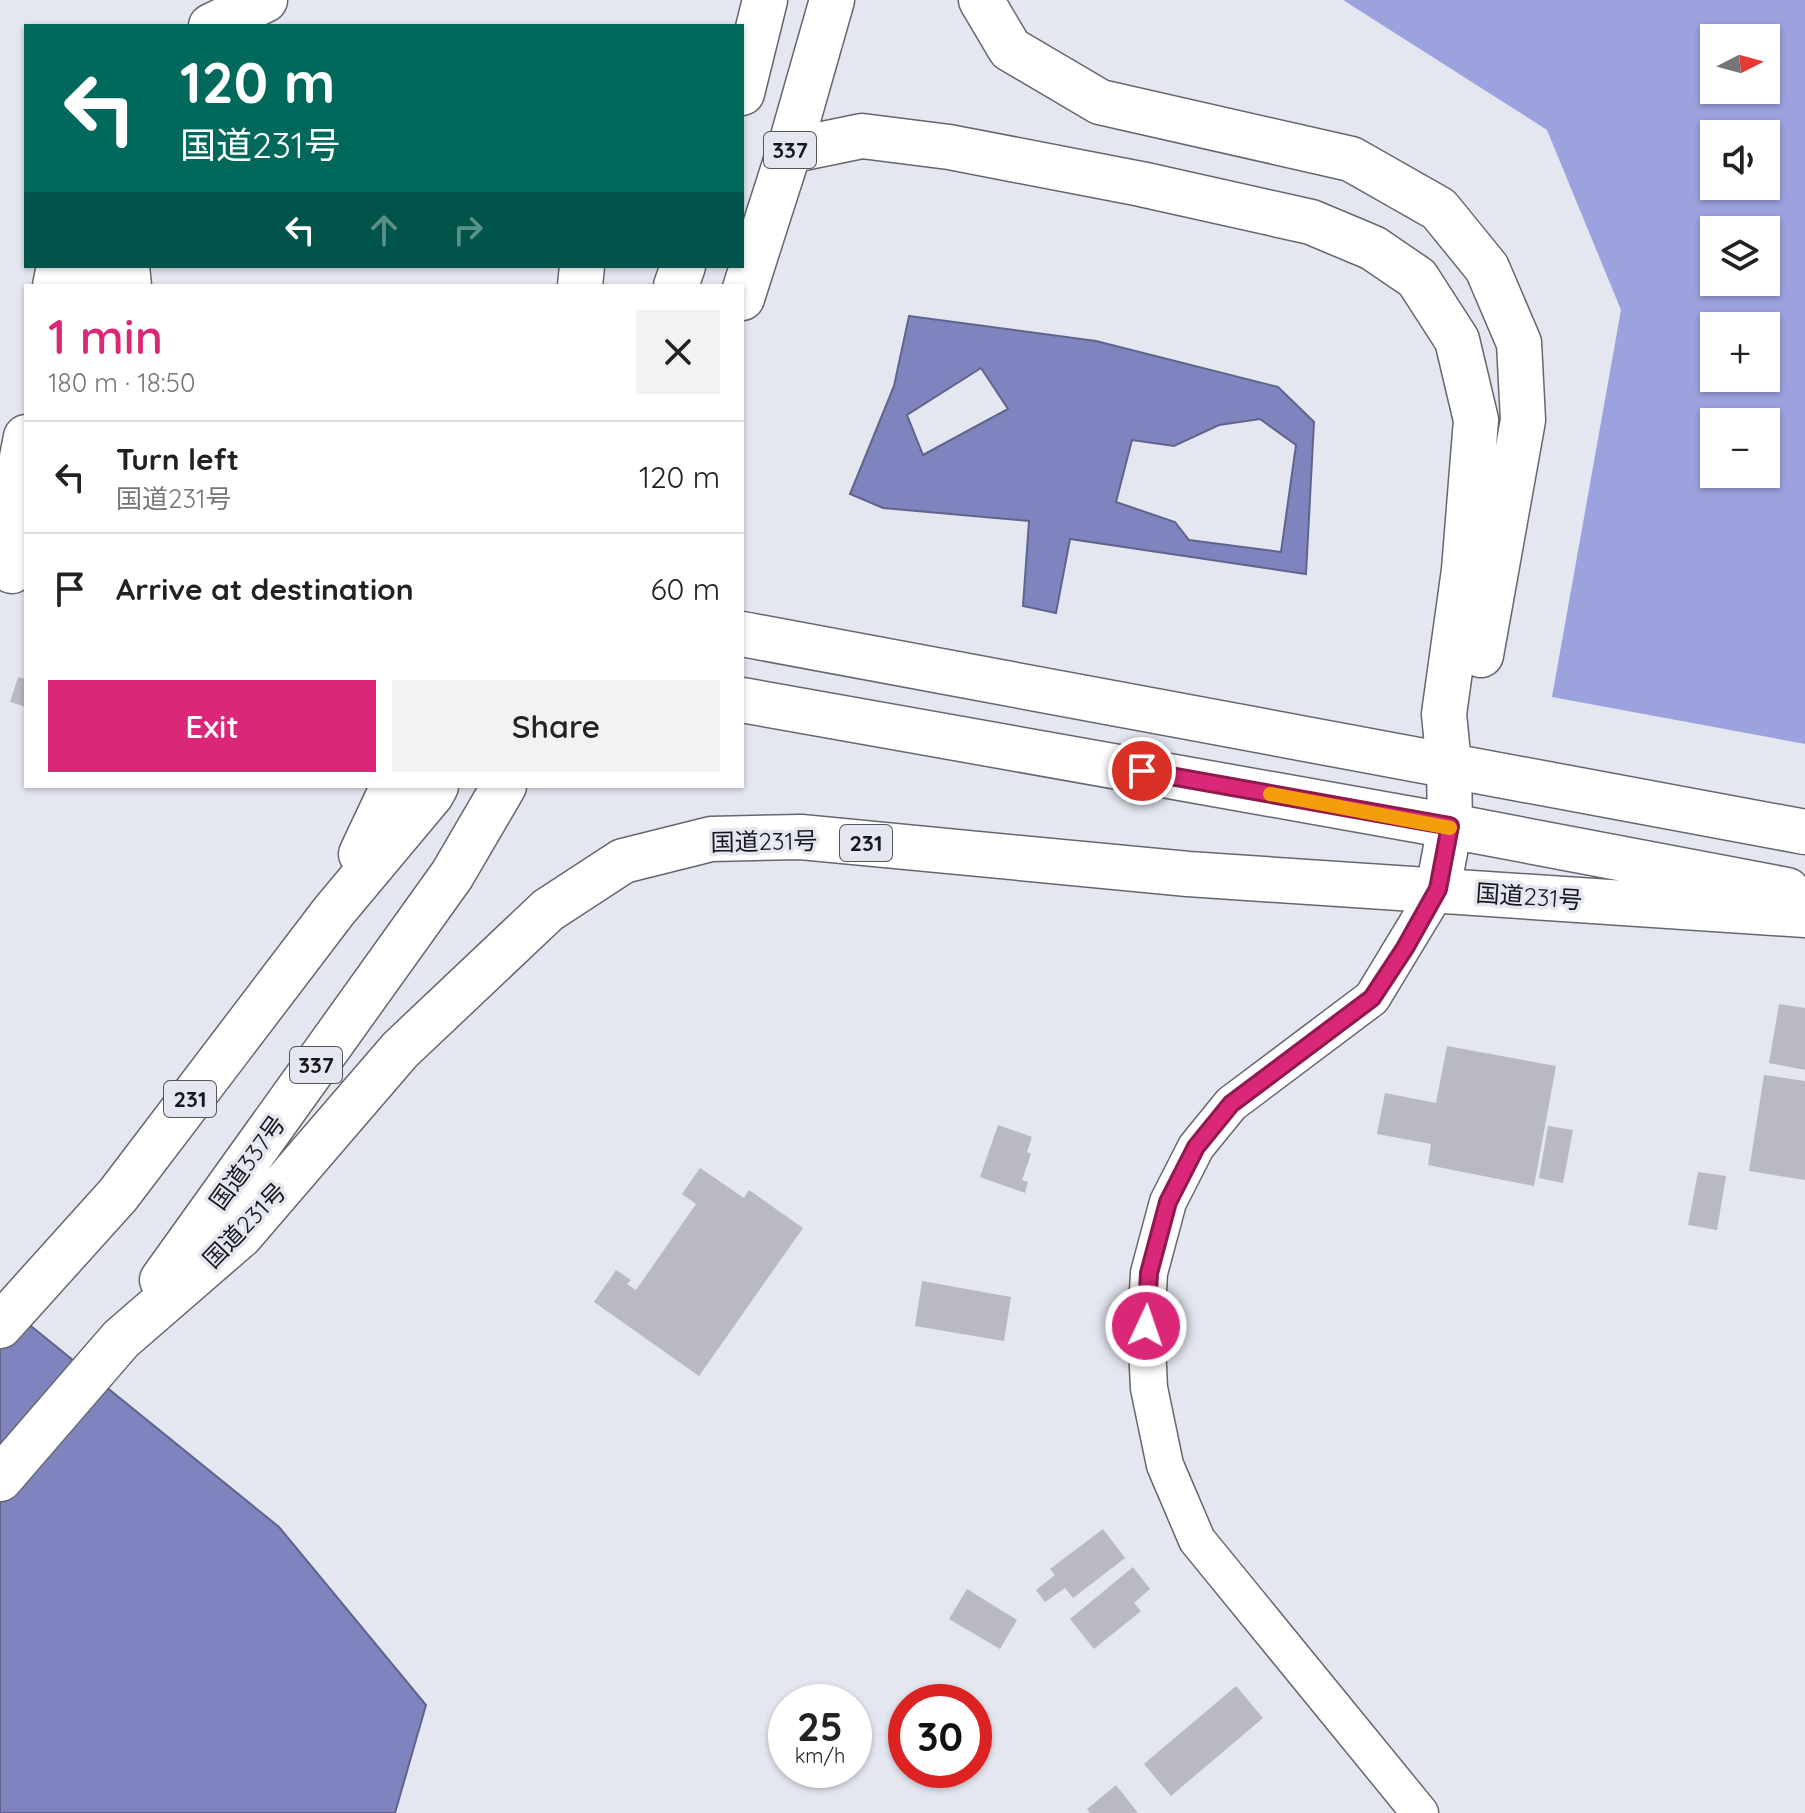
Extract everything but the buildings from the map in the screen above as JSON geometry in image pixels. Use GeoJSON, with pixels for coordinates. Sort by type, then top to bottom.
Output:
{"type":"FeatureCollection","features":[{"type":"Feature","properties":{"kind":"highway"},"geometry":{"type":"LineString","coordinates":[[215,24],[265,0]]}},
{"type":"Feature","properties":{"kind":"highway"},"geometry":{"type":"LineString","coordinates":[[744,85],[765,0]]}},
{"type":"Feature","properties":{"kind":"highway","name":"337"},"geometry":{"type":"LineString","coordinates":[[744,292],[789,151],[832,0]]}},
{"type":"Feature","properties":{"kind":"highway"},"geometry":{"type":"LineString","coordinates":[[981,0],[1010,49],[1100,102],[1351,159],[1439,209],[1487,268],[1519,343],[1523,420],[1471,713],[1449,765]]}},
{"type":"Feature","properties":{"kind":"highway"},"geometry":{"type":"LineString","coordinates":[[789,151],[862,136],[949,147],[1141,184],[1311,222],[1373,248],[1417,278],[1457,340],[1476,420],[1464,570],[1444,714],[1450,826],[1438,889]]}},
{"type":"Feature","properties":{"kind":"highway"},"geometry":{"type":"LineString","coordinates":[[21,563],[20,504],[24,459]]}},
{"type":"Feature","properties":{"kind":"highway"},"geometry":{"type":"LineString","coordinates":[[744,634],[1805,832]]}},
{"type":"Feature","properties":{"kind":"highway","name":"国道231号"},"geometry":{"type":"LineString","coordinates":[[744,700],[1450,826],[1805,894]]}},
{"type":"Feature","properties":{"kind":"highway","name":"231"},"geometry":{"type":"LineString","coordinates":[[0,1326],[118,1195],[334,911],[392,788]]}},
{"type":"Feature","properties":{"kind":"highway"},"geometry":{"type":"LineString","coordinates":[[334,911],[435,788]]}},
{"type":"Feature","properties":{"kind":"highway","name":"国道337号"},"geometry":{"type":"LineString","coordinates":[[117,1344],[452,875],[503,788]]}},
{"type":"Feature","properties":{"kind":"highway","name":"国道231号"},"geometry":{"type":"LineString","coordinates":[[117,1344],[241,1235],[400,1050],[548,910],[623,861],[711,839],[801,837],[1188,874],[1805,915]]}},
{"type":"Feature","properties":{"kind":"highway","name":"231"},"geometry":{"type":"LineString","coordinates":[[0,1479],[117,1344]]}},
{"type":"Feature","properties":{"kind":"street"},"geometry":{"type":"LineString","coordinates":[[1420,1813],[1197,1540],[1165,1465],[1149,1388],[1146,1326],[1149,1273],[1168,1202],[1196,1147],[1231,1104],[1372,998],[1438,889]]}},
{"type":"Feature","properties":{"kind":"shaded area"},"geometry":{"type":"Polygon","coordinates":[[[1343,0],[1805,0],[1805,744],[1552,697],[1621,310],[1547,130],[1343,0]]]}},
{"type":"Feature","properties":{"kind":"shaded area"},"geometry":{"type":"Polygon","coordinates":[[[909,316],[1096,341],[1278,387],[1314,422],[1306,574],[1070,539],[1056,613],[1023,606],[1029,521],[883,508],[850,494],[894,386],[909,316]],[[981,368],[907,415],[923,455],[1008,409],[981,368]],[[1260,419],[1219,425],[1174,446],[1132,440],[1116,502],[1175,522],[1189,540],[1281,552],[1296,445],[1260,419]]]}},
{"type":"Feature","properties":{"kind":"shaded area"},"geometry":{"type":"Polygon","coordinates":[[[0,1301],[279,1527],[426,1705],[395,1813],[0,1813],[0,1301]]]}},
{"type":"Feature","properties":{"kind":"slow traffic"},"geometry":{"type":"LineString","coordinates":[[1270,794],[1450,828]]}},
{"type":"Feature","properties":{"kind":"route"},"geometry":{"type":"LineString","coordinates":[[1142,771],[1450,826],[1438,889],[1372,998],[1231,1104],[1196,1147],[1168,1202],[1149,1273],[1146,1326]]}}]}
